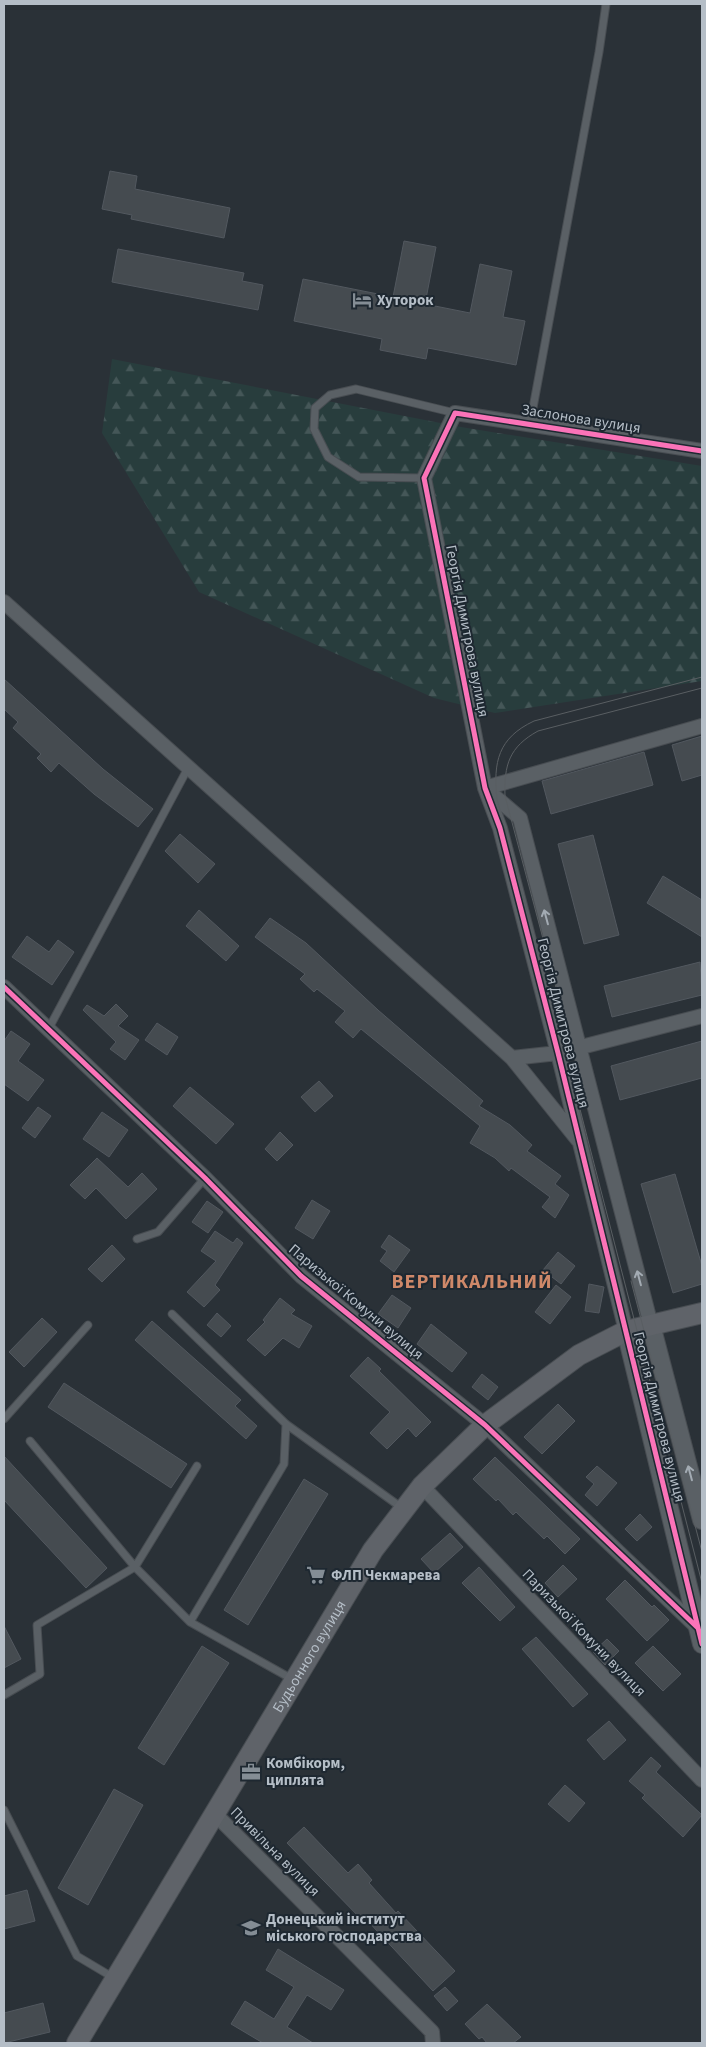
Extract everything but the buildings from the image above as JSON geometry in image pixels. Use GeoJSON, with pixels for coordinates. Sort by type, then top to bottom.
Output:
{"type":"FeatureCollection","features":[{"type":"Feature","properties":{"kind":"main road","name":"Будьонного вулиця"},"geometry":{"type":"LineString","coordinates":[[77,2043],[373,1550],[422,1486],[485,1425],[579,1355],[626,1331],[702,1313]]}},
{"type":"Feature","properties":{"kind":"street","name":"Заслонова вулиця"},"geometry":{"type":"LineString","coordinates":[[455,413],[702,450]]}},
{"type":"Feature","properties":{"kind":"street"},"geometry":{"type":"LineString","coordinates":[[424,478],[455,413]]}},
{"type":"Feature","properties":{"kind":"street","name":"Георгія Димитрова вулиця"},"geometry":{"type":"LineString","coordinates":[[424,478],[484,788],[500,828],[582,1144],[700,1636]]}},
{"type":"Feature","properties":{"kind":"street","name":"Георгія Димитрова вулиця"},"geometry":{"type":"LineString","coordinates":[[4,602],[512,1058],[582,1144]]}},
{"type":"Feature","properties":{"kind":"street"},"geometry":{"type":"LineString","coordinates":[[484,788],[702,726]]}},
{"type":"Feature","properties":{"kind":"street","name":"Георгія Димитрова вулиця"},"geometry":{"type":"LineString","coordinates":[[484,788],[520,818],[702,1520]]}},
{"type":"Feature","properties":{"kind":"street","name":"Паризької Комуни вулиця"},"geometry":{"type":"LineString","coordinates":[[4,987],[205,1178],[301,1276],[485,1425],[700,1636]]}},
{"type":"Feature","properties":{"kind":"street"},"geometry":{"type":"LineString","coordinates":[[558,1053],[702,1016]]}},
{"type":"Feature","properties":{"kind":"street","name":"Георгія Димитрова вулиця"},"geometry":{"type":"LineString","coordinates":[[512,1058],[558,1053]]}},
{"type":"Feature","properties":{"kind":"street","name":"Паризької Комуни вулиця"},"geometry":{"type":"LineString","coordinates":[[422,1486],[702,1780]]}},
{"type":"Feature","properties":{"kind":"street","name":"Привільна вулиця"},"geometry":{"type":"LineString","coordinates":[[215,1814],[432,2032],[433,2043]]}},
{"type":"Feature","properties":{"kind":"lane"},"geometry":{"type":"LineString","coordinates":[[530,424],[600,52],[606,4]]}},
{"type":"Feature","properties":{"kind":"lane"},"geometry":{"type":"LineString","coordinates":[[424,478],[359,476],[328,457],[314,429],[316,408],[330,395],[356,389],[455,413]]}},
{"type":"Feature","properties":{"kind":"lane"},"geometry":{"type":"LineString","coordinates":[[49,1028],[188,768]]}},
{"type":"Feature","properties":{"kind":"lane"},"geometry":{"type":"LineString","coordinates":[[137,1239],[158,1232],[205,1178]]}},
{"type":"Feature","properties":{"kind":"lane"},"geometry":{"type":"LineString","coordinates":[[172,1314],[286,1424],[404,1509]]}},
{"type":"Feature","properties":{"kind":"lane"},"geometry":{"type":"LineString","coordinates":[[4,1419],[88,1325]]}},
{"type":"Feature","properties":{"kind":"lane"},"geometry":{"type":"LineString","coordinates":[[190,1622],[284,1464],[286,1424]]}},
{"type":"Feature","properties":{"kind":"lane"},"geometry":{"type":"LineString","coordinates":[[30,1441],[135,1567],[190,1622],[294,1680]]}},
{"type":"Feature","properties":{"kind":"lane"},"geometry":{"type":"LineString","coordinates":[[4,1695],[40,1674],[37,1625],[135,1567],[197,1466]]}},
{"type":"Feature","properties":{"kind":"lane"},"geometry":{"type":"LineString","coordinates":[[4,1810],[77,1956],[115,1979]]}},
{"type":"Feature","properties":{"kind":"green space"},"geometry":{"type":"Polygon","coordinates":[[[112,359],[461,427],[702,466],[702,681],[495,713],[434,698],[199,592],[102,433],[112,359]]]}},
{"type":"Feature","properties":{"kind":"tram line"},"geometry":{"type":"LineString","coordinates":[[702,677],[534,721],[512,735],[505,743],[500,752],[496,774],[497,799],[565,1051],[702,1583]]}},
{"type":"Feature","properties":{"kind":"tram line"},"geometry":{"type":"LineString","coordinates":[[562,1010],[505,796],[507,766],[510,758],[520,744],[538,731],[702,688]]}},
{"type":"Feature","properties":{"kind":"tram line"},"geometry":{"type":"LineString","coordinates":[[631,1281],[702,1552]]}},
{"type":"Feature","properties":{"kind":"cycle path"},"geometry":{"type":"LineString","coordinates":[[702,451],[455,413],[424,478],[485,788],[500,828],[558,1053],[702,1644]]}},
{"type":"Feature","properties":{"kind":"cycle path"},"geometry":{"type":"LineString","coordinates":[[4,987],[205,1178],[301,1276],[485,1425],[698,1628]]}},
{"type":"Feature","properties":{"kind":"place","name":"Хуторок"},"geometry":{"type":"Point","coordinates":[362,300]}},
{"type":"Feature","properties":{"kind":"place","name":"ФЛП Чекмарева"},"geometry":{"type":"Point","coordinates":[316,1575]}},
{"type":"Feature","properties":{"kind":"place","name":"Комбікорм, циплята"},"geometry":{"type":"Point","coordinates":[251,1772]}},
{"type":"Feature","properties":{"kind":"place","name":"Донецький інститут міського господарства"},"geometry":{"type":"Point","coordinates":[251,1928]}},
{"type":"Feature","properties":{"kind":"district","name":"ВЕРТИКАЛЬНИЙ"},"geometry":{"type":"Point","coordinates":[472,1282]}}]}
